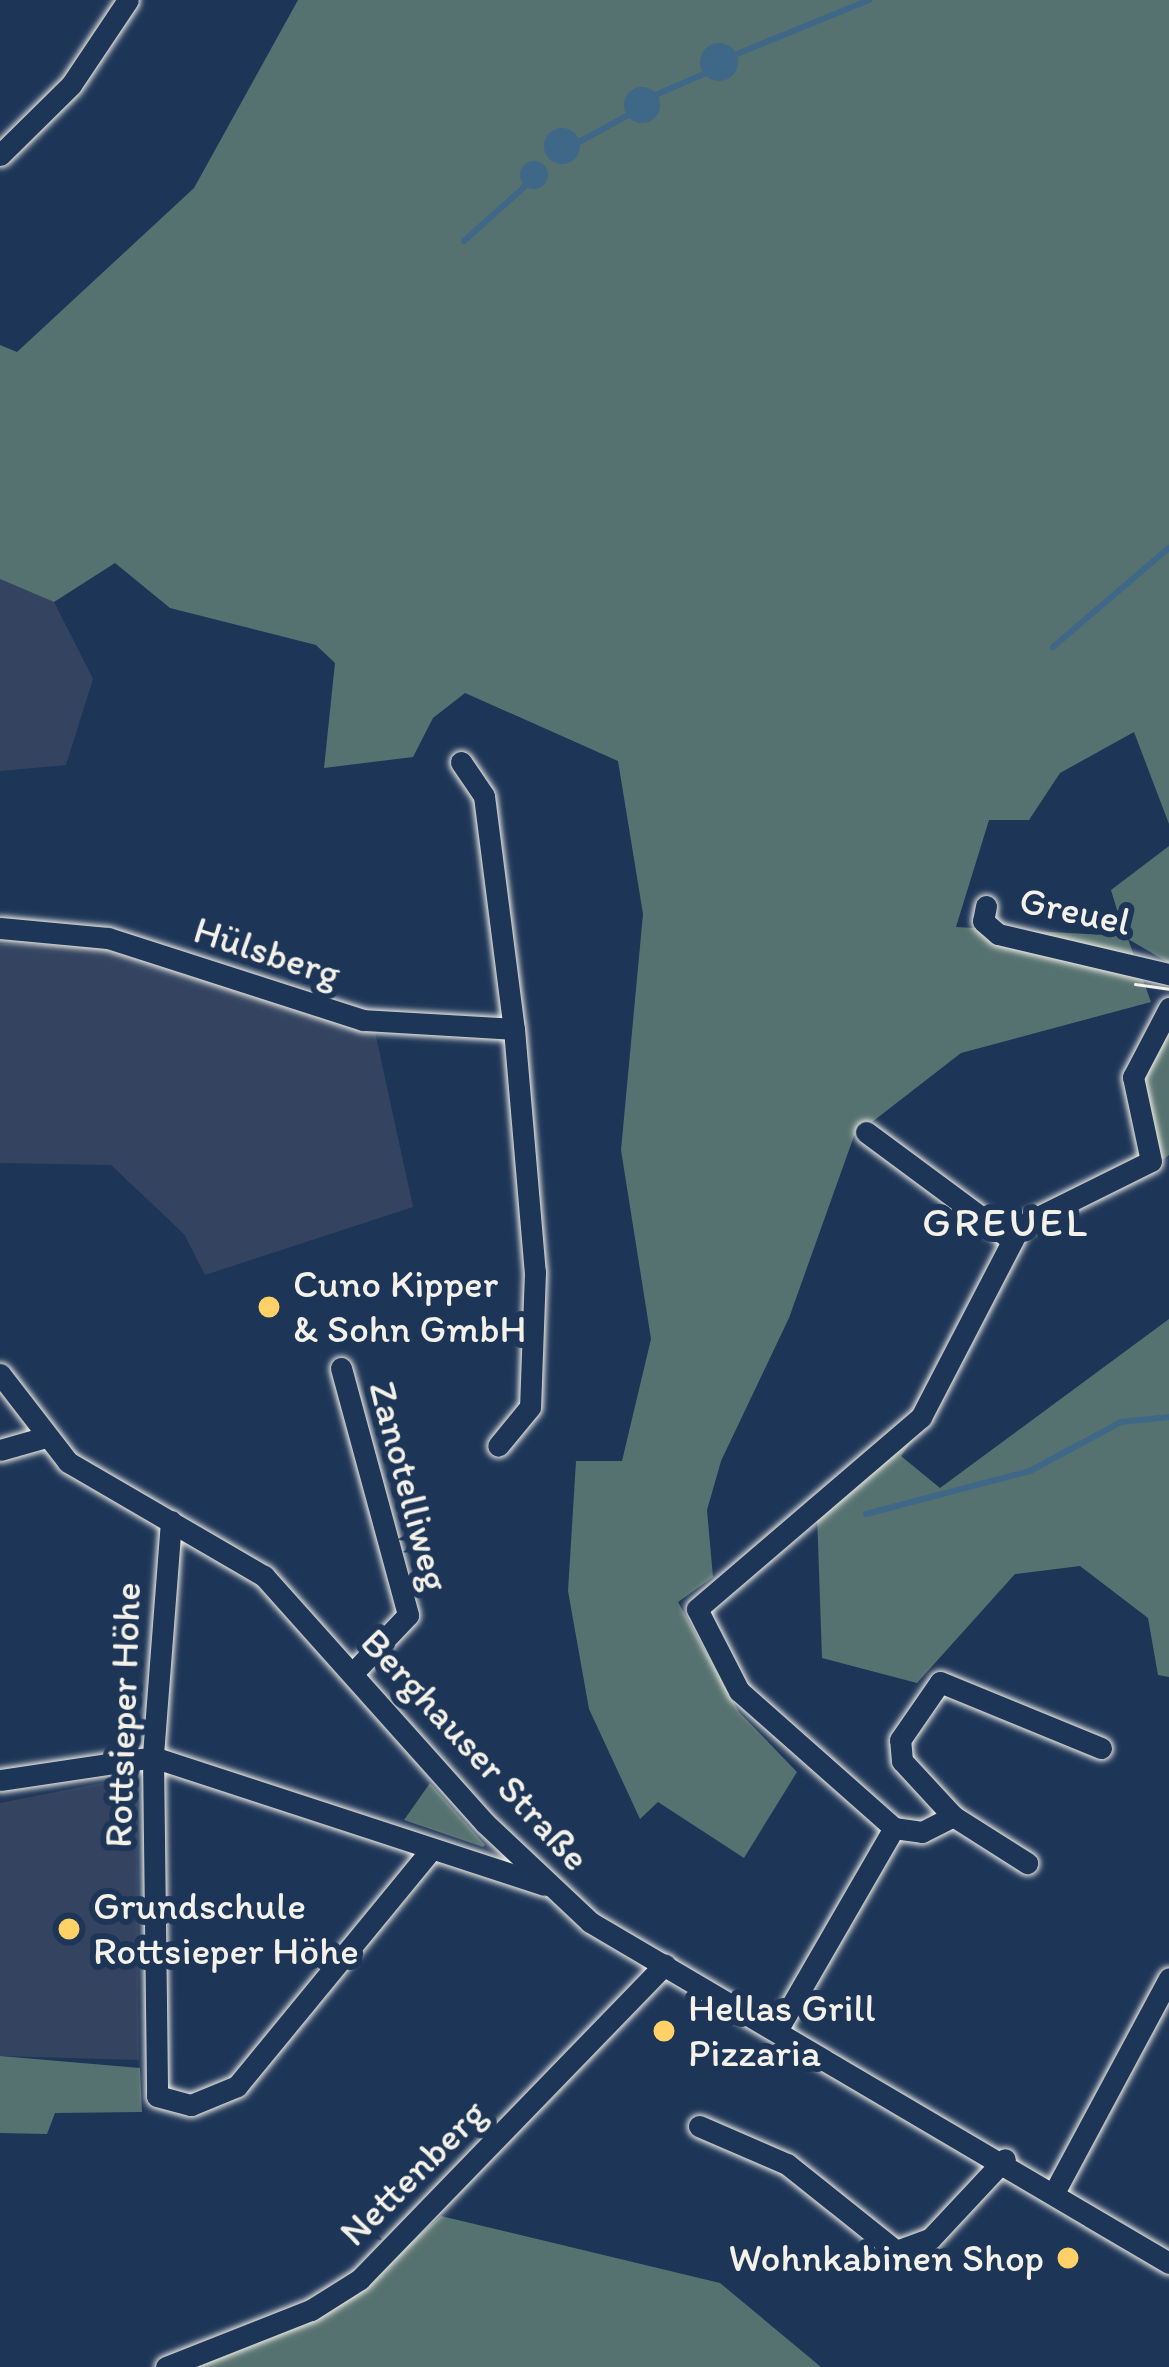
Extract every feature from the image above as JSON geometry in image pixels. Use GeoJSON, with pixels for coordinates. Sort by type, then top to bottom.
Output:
{"type":"FeatureCollection","features":[{"type":"Feature","properties":{"kind":"street"},"geometry":{"type":"LineString","coordinates":[[0,155],[71,86],[128,0]]}},
{"type":"Feature","properties":{"kind":"street"},"geometry":{"type":"LineString","coordinates":[[461,763],[488,816],[514,1029],[535,1272],[530,1407],[498,1446]]}},
{"type":"Feature","properties":{"kind":"street","name":"Greuel"},"geometry":{"type":"LineString","coordinates":[[986,906],[983,922],[998,934],[1169,974]]}},
{"type":"Feature","properties":{"kind":"street","name":"Hülsberg"},"geometry":{"type":"LineString","coordinates":[[0,928],[108,938],[363,1020],[514,1029]]}},
{"type":"Feature","properties":{"kind":"street"},"geometry":{"type":"LineString","coordinates":[[953,1816],[922,1832],[894,1828],[739,1690],[696,1614],[733,1568],[912,1424],[940,1392],[1012,1240],[1030,1216],[1150,1161],[1133,1077],[1169,1008]]}},
{"type":"Feature","properties":{"kind":"street"},"geometry":{"type":"LineString","coordinates":[[866,1132],[1012,1240]]}},
{"type":"Feature","properties":{"kind":"street","name":"Zanotelliweg"},"geometry":{"type":"LineString","coordinates":[[341,1368],[408,1615],[354,1672]]}},
{"type":"Feature","properties":{"kind":"street","name":"Berghauser Straße"},"geometry":{"type":"LineString","coordinates":[[0,1374],[42,1438],[264,1576],[551,1887],[665,1964],[1056,2189],[1169,2263]]}},
{"type":"Feature","properties":{"kind":"street"},"geometry":{"type":"LineString","coordinates":[[0,1450],[42,1438]]}},
{"type":"Feature","properties":{"kind":"street","name":"Rottsieper Höhe"},"geometry":{"type":"LineString","coordinates":[[171,1521],[153,1756],[157,2096],[173,2103],[237,2086],[433,1849]]}},
{"type":"Feature","properties":{"kind":"street"},"geometry":{"type":"LineString","coordinates":[[1027,1863],[953,1816],[902,1761],[900,1740],[940,1682],[1101,1748]]}},
{"type":"Feature","properties":{"kind":"street"},"geometry":{"type":"LineString","coordinates":[[0,1780],[153,1756],[551,1887]]}},
{"type":"Feature","properties":{"kind":"street"},"geometry":{"type":"LineString","coordinates":[[779,2027],[894,1828]]}},
{"type":"Feature","properties":{"kind":"street","name":"Nettenberg"},"geometry":{"type":"LineString","coordinates":[[166,2367],[311,2310],[360,2278],[665,1964]]}},
{"type":"Feature","properties":{"kind":"street"},"geometry":{"type":"LineString","coordinates":[[1056,2189],[1169,1978]]}},
{"type":"Feature","properties":{"kind":"street"},"geometry":{"type":"LineString","coordinates":[[699,2126],[787,2164],[896,2251],[931,2238],[1005,2159]]}},
{"type":"Feature","properties":{"kind":"shaded area"},"geometry":{"type":"Polygon","coordinates":[[[719,43],[733,48],[738,62],[733,76],[719,81],[705,76],[700,62],[705,48],[719,43]]]}},
{"type":"Feature","properties":{"kind":"shaded area"},"geometry":{"type":"Polygon","coordinates":[[[642,87],[654,93],[660,105],[654,117],[642,123],[630,117],[624,105],[630,93],[642,87]]]}},
{"type":"Feature","properties":{"kind":"shaded area"},"geometry":{"type":"Polygon","coordinates":[[[562,128],[575,133],[580,146],[575,159],[562,164],[549,159],[544,146],[549,133],[562,128]]]}},
{"type":"Feature","properties":{"kind":"shaded area"},"geometry":{"type":"Polygon","coordinates":[[[534,161],[544,165],[548,175],[544,185],[534,189],[524,185],[520,175],[524,165],[534,161]]]}},
{"type":"Feature","properties":{"kind":"shaded area"},"geometry":{"type":"Polygon","coordinates":[[[0,579],[54,602],[93,679],[66,765],[0,771],[0,579]]]}},
{"type":"Feature","properties":{"kind":"shaded area"},"geometry":{"type":"Polygon","coordinates":[[[0,944],[91,946],[374,1027],[413,1207],[205,1275],[184,1234],[111,1165],[0,1163],[0,944]]]}},
{"type":"Feature","properties":{"kind":"shaded area","name":"Grundschule Rottsieper Höhe"},"geometry":{"type":"Polygon","coordinates":[[[137,1776],[139,2060],[0,2056],[0,1803],[137,1776]]]}},
{"type":"Feature","properties":{"kind":"green space"},"geometry":{"type":"Polygon","coordinates":[[[298,0],[1169,0],[1169,824],[1134,732],[1060,773],[1029,820],[989,820],[956,927],[1125,936],[1111,890],[1169,846],[1169,963],[1128,939],[1151,1002],[961,1053],[854,1136],[789,1318],[721,1461],[707,1510],[713,1577],[678,1602],[739,1712],[797,1772],[744,1858],[658,1802],[640,1819],[589,1709],[568,1591],[576,1461],[622,1461],[651,1339],[621,1150],[643,914],[618,761],[465,693],[433,718],[413,757],[324,768],[335,663],[316,645],[170,608],[115,563],[54,602],[0,579],[0,345],[17,352],[194,188],[298,0]]]}},
{"type":"Feature","properties":{"kind":"green space"},"geometry":{"type":"Polygon","coordinates":[[[1169,1018],[1169,1155],[1160,1162],[1140,1076],[1169,1018]]]}},
{"type":"Feature","properties":{"kind":"green space"},"geometry":{"type":"Polygon","coordinates":[[[1169,1319],[1169,1677],[1158,1675],[1148,1618],[1080,1566],[1015,1574],[917,1683],[822,1658],[817,1514],[925,1422],[901,1456],[940,1488],[1169,1319]]]}},
{"type":"Feature","properties":{"kind":"green space"},"geometry":{"type":"Polygon","coordinates":[[[430,1783],[485,1845],[483,1847],[404,1820],[430,1783]]]}},
{"type":"Feature","properties":{"kind":"green space"},"geometry":{"type":"Polygon","coordinates":[[[0,2056],[140,2068],[142,2112],[55,2113],[47,2134],[0,2133],[0,2056]]]}},
{"type":"Feature","properties":{"kind":"green space"},"geometry":{"type":"Polygon","coordinates":[[[441,2216],[720,2283],[821,2367],[198,2367],[351,2296],[441,2216]]]}},
{"type":"Feature","properties":{"kind":"waterway"},"geometry":{"type":"LineString","coordinates":[[732,56],[869,0]]}},
{"type":"Feature","properties":{"kind":"waterway"},"geometry":{"type":"LineString","coordinates":[[651,97],[706,73]]}},
{"type":"Feature","properties":{"kind":"waterway"},"geometry":{"type":"LineString","coordinates":[[577,143],[632,113]]}},
{"type":"Feature","properties":{"kind":"waterway"},"geometry":{"type":"LineString","coordinates":[[464,241],[532,180]]}},
{"type":"Feature","properties":{"kind":"waterway"},"geometry":{"type":"LineString","coordinates":[[1053,647],[1169,548]]}},
{"type":"Feature","properties":{"kind":"waterway"},"geometry":{"type":"LineString","coordinates":[[866,1514],[1030,1471],[1121,1422],[1169,1417]]}},
{"type":"Feature","properties":{"kind":"tram line"},"geometry":{"type":"LineString","coordinates":[[1135,984],[1169,989]]}},
{"type":"Feature","properties":{"kind":"place","name":"Cuno Kipper & Sohn GmbH"},"geometry":{"type":"Point","coordinates":[269,1307]}},
{"type":"Feature","properties":{"kind":"place","name":"Grundschule Rottsieper Höhe"},"geometry":{"type":"Point","coordinates":[69,1929]}},
{"type":"Feature","properties":{"kind":"place","name":"Hellas Grill Pizzaria"},"geometry":{"type":"Point","coordinates":[664,2031]}},
{"type":"Feature","properties":{"kind":"place","name":"Wohnkabinen Shop"},"geometry":{"type":"Point","coordinates":[1068,2258]}},
{"type":"Feature","properties":{"kind":"district","name":"GREUEL"},"geometry":{"type":"Point","coordinates":[1006,1222]}}]}
